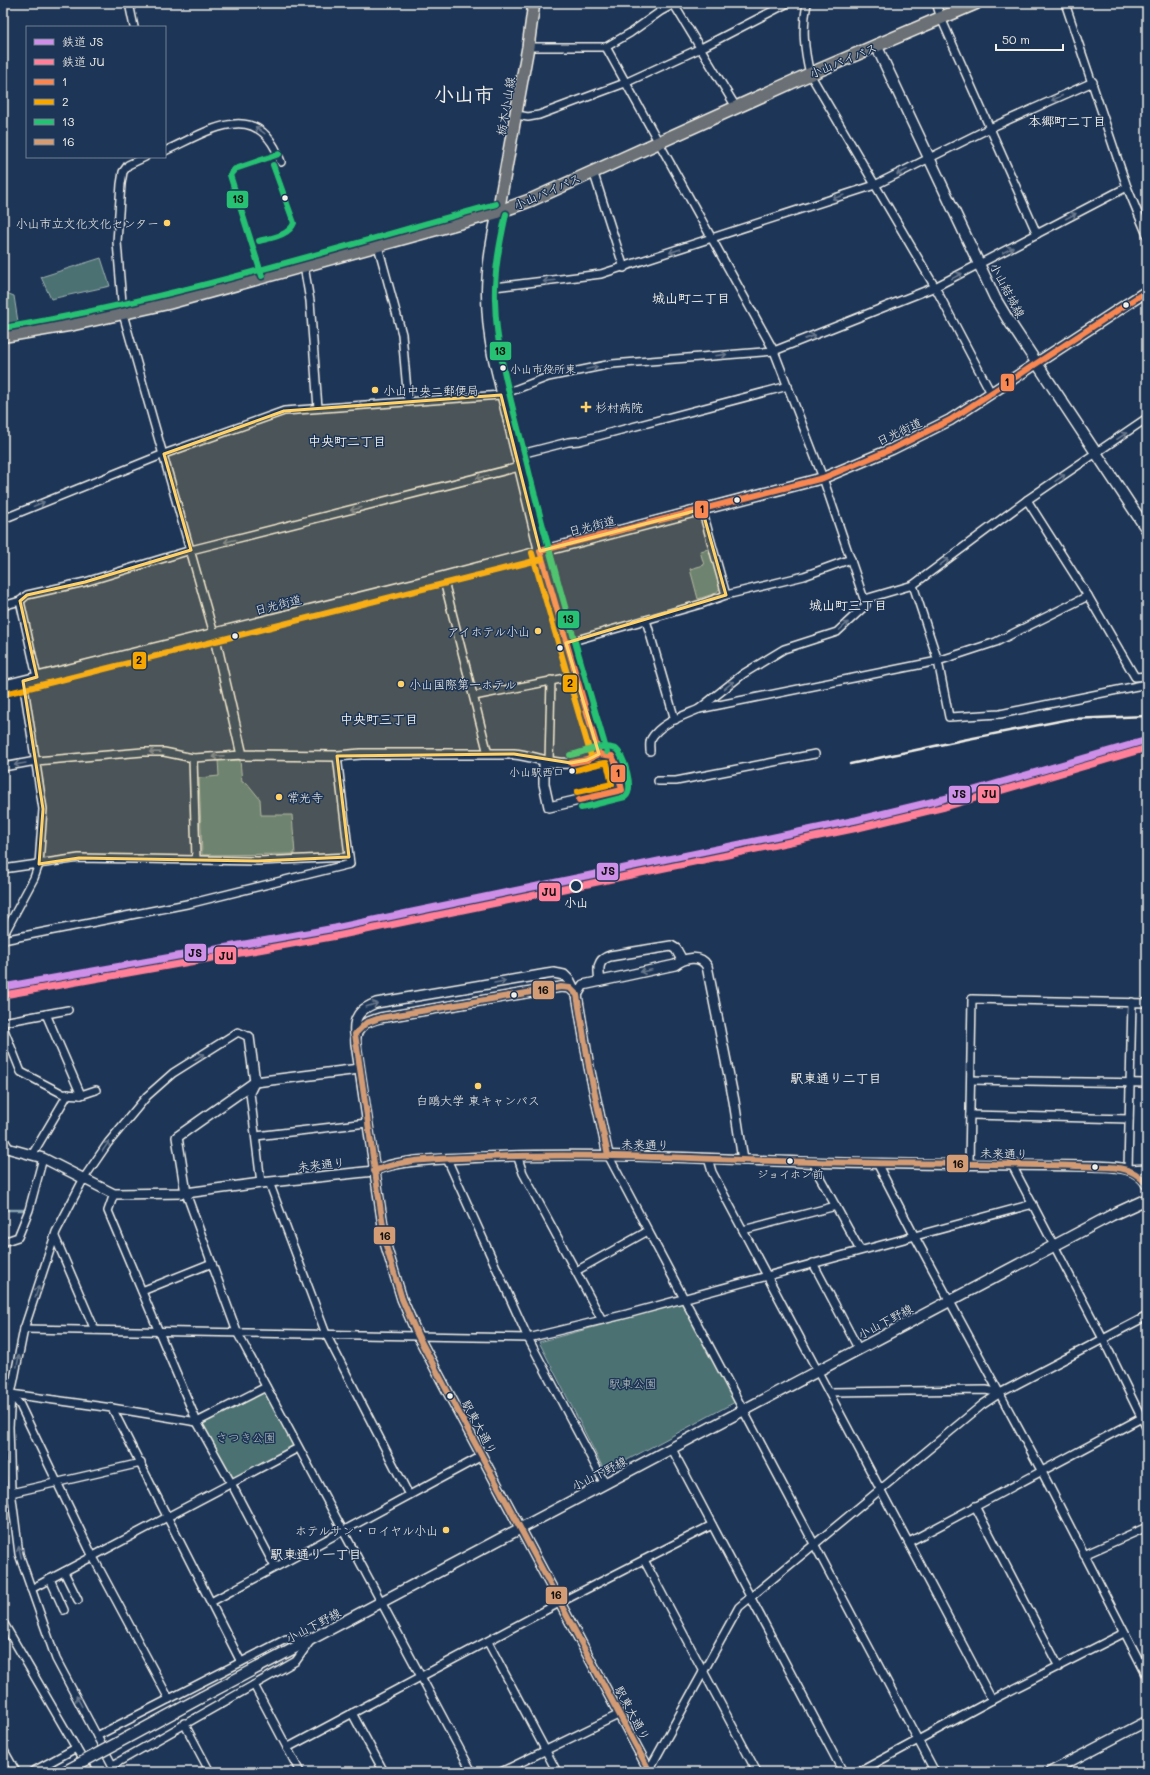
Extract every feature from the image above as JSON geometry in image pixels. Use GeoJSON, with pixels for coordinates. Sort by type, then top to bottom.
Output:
{"type":"FeatureCollection","features":[{"type":"Feature","properties":{"kind":"highway","name":"小山バイパス"},"geometry":{"type":"LineString","coordinates":[[3,336],[123,314],[378,246],[498,212],[531,200],[810,74],[976,3]]}},
{"type":"Feature","properties":{"kind":"main road","name":"栃木小山線"},"geometry":{"type":"LineString","coordinates":[[498,212],[528,48],[534,3]]}},
{"type":"Feature","properties":{"kind":"main road","name":"小山結城線"},"geometry":{"type":"LineString","coordinates":[[876,46],[979,265],[1007,318],[1147,530]]}},
{"type":"Feature","properties":{"kind":"main road"},"geometry":{"type":"LineString","coordinates":[[498,212],[489,252],[486,288],[488,332],[501,395],[540,551],[598,754]]}},
{"type":"Feature","properties":{"kind":"main road","name":"日光街道"},"geometry":{"type":"LineString","coordinates":[[3,686],[443,577],[823,478],[918,438],[1038,364],[1147,291]]}},
{"type":"Feature","properties":{"kind":"main road","name":"小山下野線"},"geometry":{"type":"LineString","coordinates":[[64,1772],[520,1528],[1147,1198]]}},
{"type":"Feature","properties":{"kind":"street"},"geometry":{"type":"LineString","coordinates":[[129,3],[134,26]]}},
{"type":"Feature","properties":{"kind":"street"},"geometry":{"type":"LineString","coordinates":[[528,48],[606,47],[630,33],[661,10],[674,3],[736,107]]}},
{"type":"Feature","properties":{"kind":"street"},"geometry":{"type":"LineString","coordinates":[[516,115],[528,117],[539,115],[625,82],[701,48],[788,3]]}},
{"type":"Feature","properties":{"kind":"street"},"geometry":{"type":"LineString","coordinates":[[807,3],[803,23],[804,43],[810,74],[935,287],[991,393]]}},
{"type":"Feature","properties":{"kind":"street"},"geometry":{"type":"LineString","coordinates":[[936,3],[941,18],[1036,234]]}},
{"type":"Feature","properties":{"kind":"street"},"geometry":{"type":"LineString","coordinates":[[1065,3],[1093,82],[1127,187],[1147,235]]}},
{"type":"Feature","properties":{"kind":"street"},"geometry":{"type":"LineString","coordinates":[[606,47],[774,351],[823,478],[866,605],[837,632],[784,649],[743,674],[699,709]]}},
{"type":"Feature","properties":{"kind":"street"},"geometry":{"type":"LineString","coordinates":[[486,288],[601,274],[624,268],[875,185],[990,128],[1093,82]]}},
{"type":"Feature","properties":{"kind":"street"},"geometry":{"type":"LineString","coordinates":[[166,151],[224,126],[240,122],[257,127],[267,136],[276,147],[281,162]]}},
{"type":"Feature","properties":{"kind":"street"},"geometry":{"type":"LineString","coordinates":[[143,158],[128,165],[122,172],[117,242],[123,314],[214,634],[242,755]]}},
{"type":"Feature","properties":{"kind":"street"},"geometry":{"type":"LineString","coordinates":[[593,171],[624,268]]}},
{"type":"Feature","properties":{"kind":"street"},"geometry":{"type":"LineString","coordinates":[[3,518],[164,454],[284,411],[501,395],[548,377],[612,364],[774,351],[935,287],[1127,187]]}},
{"type":"Feature","properties":{"kind":"street"},"geometry":{"type":"LineString","coordinates":[[378,246],[402,334],[408,402]]}},
{"type":"Feature","properties":{"kind":"street"},"geometry":{"type":"LineString","coordinates":[[304,266],[310,301],[318,408]]}},
{"type":"Feature","properties":{"kind":"street"},"geometry":{"type":"LineString","coordinates":[[516,455],[568,442],[579,441],[788,386]]}},
{"type":"Feature","properties":{"kind":"street"},"geometry":{"type":"LineString","coordinates":[[865,599],[913,585],[1027,500],[1147,418]]}},
{"type":"Feature","properties":{"kind":"street"},"geometry":{"type":"LineString","coordinates":[[3,606],[20,601],[27,595],[84,582],[190,550],[519,467]]}},
{"type":"Feature","properties":{"kind":"street"},"geometry":{"type":"LineString","coordinates":[[1027,500],[1088,596],[1135,677],[1147,676]]}},
{"type":"Feature","properties":{"kind":"street"},"geometry":{"type":"LineString","coordinates":[[702,510],[726,595]]}},
{"type":"Feature","properties":{"kind":"street"},"geometry":{"type":"LineString","coordinates":[[566,643],[701,604],[726,595],[780,580],[785,581],[804,576],[851,559]]}},
{"type":"Feature","properties":{"kind":"street"},"geometry":{"type":"LineString","coordinates":[[443,577],[488,754]]}},
{"type":"Feature","properties":{"kind":"street"},"geometry":{"type":"LineString","coordinates":[[913,585],[938,661],[949,717],[1000,714],[1147,684]]}},
{"type":"Feature","properties":{"kind":"street"},"geometry":{"type":"LineString","coordinates":[[650,751],[650,740],[657,731],[675,720],[699,709],[938,661],[996,642],[1088,596]]}},
{"type":"Feature","properties":{"kind":"street"},"geometry":{"type":"LineString","coordinates":[[20,601],[37,677]]}},
{"type":"Feature","properties":{"kind":"street"},"geometry":{"type":"LineString","coordinates":[[646,620],[675,720]]}},
{"type":"Feature","properties":{"kind":"street"},"geometry":{"type":"LineString","coordinates":[[474,696],[576,676]]}},
{"type":"Feature","properties":{"kind":"street"},"geometry":{"type":"LineString","coordinates":[[3,767],[36,761],[143,752],[164,752],[193,758],[242,755],[337,756],[361,754],[488,754],[523,755],[547,761],[571,764],[587,760],[598,754],[608,754],[614,758],[622,790],[549,807],[544,784],[547,761],[551,680]]}},
{"type":"Feature","properties":{"kind":"street"},"geometry":{"type":"LineString","coordinates":[[3,936],[34,878],[39,864],[43,809],[23,681]]}},
{"type":"Feature","properties":{"kind":"street"},"geometry":{"type":"LineString","coordinates":[[658,781],[676,781],[815,754]]}},
{"type":"Feature","properties":{"kind":"street"},"geometry":{"type":"LineString","coordinates":[[3,940],[200,902],[350,864],[337,756]]}},
{"type":"Feature","properties":{"kind":"street"},"geometry":{"type":"LineString","coordinates":[[193,758],[196,783],[196,859]]}},
{"type":"Feature","properties":{"kind":"street"},"geometry":{"type":"LineString","coordinates":[[3,869],[79,858],[258,861],[349,857]]}},
{"type":"Feature","properties":{"kind":"street"},"geometry":{"type":"LineString","coordinates":[[600,980],[599,963],[602,959],[610,956],[671,946],[676,949],[682,960]]}},
{"type":"Feature","properties":{"kind":"street"},"geometry":{"type":"LineString","coordinates":[[577,994],[583,985],[600,980],[675,965],[682,960],[698,958],[705,962],[734,1101],[743,1160]]}},
{"type":"Feature","properties":{"kind":"street","name":"駅東大通り"},"geometry":{"type":"LineString","coordinates":[[577,994],[567,978],[560,973],[554,973],[376,1003],[360,1012],[356,1017],[355,1034],[380,1214],[390,1261],[402,1299],[418,1336],[561,1602],[649,1771]]}},
{"type":"Feature","properties":{"kind":"street"},"geometry":{"type":"LineString","coordinates":[[355,1034],[366,1023],[380,1018],[561,987],[570,988],[577,994],[589,1067],[608,1156],[935,1772]]}},
{"type":"Feature","properties":{"kind":"street"},"geometry":{"type":"LineString","coordinates":[[968,1164],[972,999],[1147,1003]]}},
{"type":"Feature","properties":{"kind":"street"},"geometry":{"type":"LineString","coordinates":[[1132,1002],[1128,1170],[1147,1168]]}},
{"type":"Feature","properties":{"kind":"street"},"geometry":{"type":"LineString","coordinates":[[3,1022],[68,1010]]}},
{"type":"Feature","properties":{"kind":"street"},"geometry":{"type":"LineString","coordinates":[[46,1014],[81,1095]]}},
{"type":"Feature","properties":{"kind":"street"},"geometry":{"type":"LineString","coordinates":[[3,1027],[20,1072],[63,1094],[81,1095],[96,1090]]}},
{"type":"Feature","properties":{"kind":"street"},"geometry":{"type":"LineString","coordinates":[[116,1772],[56,1659],[19,1554],[11,1493],[9,1426],[11,1394],[24,1329],[55,1237],[84,1178],[108,1143],[147,1096],[173,1073],[238,1032],[249,1037],[255,1082],[250,1093],[256,1136],[265,1182],[326,1334],[409,1495]]}},
{"type":"Feature","properties":{"kind":"street"},"geometry":{"type":"LineString","coordinates":[[359,1069],[255,1082],[176,1137],[186,1193],[237,1332],[472,1772]]}},
{"type":"Feature","properties":{"kind":"street"},"geometry":{"type":"LineString","coordinates":[[970,1080],[1147,1083]]}},
{"type":"Feature","properties":{"kind":"street"},"geometry":{"type":"LineString","coordinates":[[32,1155],[68,1094]]}},
{"type":"Feature","properties":{"kind":"street"},"geometry":{"type":"LineString","coordinates":[[970,1115],[1129,1119]]}},
{"type":"Feature","properties":{"kind":"street"},"geometry":{"type":"LineString","coordinates":[[256,1136],[367,1123]]}},
{"type":"Feature","properties":{"kind":"street"},"geometry":{"type":"LineString","coordinates":[[3,1138],[6,1148],[43,1158],[114,1194],[108,1211],[197,1422],[232,1483],[275,1567]]}},
{"type":"Feature","properties":{"kind":"street"},"geometry":{"type":"LineString","coordinates":[[517,1155],[523,1173],[602,1320]]}},
{"type":"Feature","properties":{"kind":"street","name":"未来通り"},"geometry":{"type":"LineString","coordinates":[[114,1194],[186,1193],[265,1182],[374,1171],[383,1166],[447,1159],[517,1155],[708,1158],[814,1162],[1093,1166],[1128,1170],[1138,1174],[1147,1185]]}},
{"type":"Feature","properties":{"kind":"street"},"geometry":{"type":"LineString","coordinates":[[3,1242],[18,1237],[30,1206],[43,1158]]}},
{"type":"Feature","properties":{"kind":"street"},"geometry":{"type":"LineString","coordinates":[[708,1158],[712,1172],[881,1488],[992,1700]]}},
{"type":"Feature","properties":{"kind":"street"},"geometry":{"type":"LineString","coordinates":[[447,1159],[528,1338],[605,1484]]}},
{"type":"Feature","properties":{"kind":"street"},"geometry":{"type":"LineString","coordinates":[[814,1162],[818,1174],[860,1250]]}},
{"type":"Feature","properties":{"kind":"street"},"geometry":{"type":"LineString","coordinates":[[877,1163],[914,1235],[1041,1470],[1147,1676]]}},
{"type":"Feature","properties":{"kind":"street"},"geometry":{"type":"LineString","coordinates":[[1012,1165],[1144,1416],[1147,1429]]}},
{"type":"Feature","properties":{"kind":"street"},"geometry":{"type":"LineString","coordinates":[[24,1329],[528,1338],[684,1299],[914,1235],[1033,1204]]}},
{"type":"Feature","properties":{"kind":"street"},"geometry":{"type":"LineString","coordinates":[[743,1230],[836,1206]]}},
{"type":"Feature","properties":{"kind":"street"},"geometry":{"type":"LineString","coordinates":[[576,1271],[648,1231]]}},
{"type":"Feature","properties":{"kind":"street"},"geometry":{"type":"LineString","coordinates":[[55,1237],[96,1330]]}},
{"type":"Feature","properties":{"kind":"street"},"geometry":{"type":"LineString","coordinates":[[142,1291],[212,1263]]}},
{"type":"Feature","properties":{"kind":"street"},"geometry":{"type":"LineString","coordinates":[[813,1263],[859,1350]]}},
{"type":"Feature","properties":{"kind":"street"},"geometry":{"type":"LineString","coordinates":[[649,1771],[739,1607],[982,1405],[1000,1393],[1147,1316]]}},
{"type":"Feature","properties":{"kind":"street"},"geometry":{"type":"LineString","coordinates":[[11,1394],[197,1422],[266,1387]]}},
{"type":"Feature","properties":{"kind":"street"},"geometry":{"type":"LineString","coordinates":[[830,1392],[986,1390],[1000,1393]]}},
{"type":"Feature","properties":{"kind":"street"},"geometry":{"type":"LineString","coordinates":[[11,1394],[20,1405],[93,1557],[169,1699]]}},
{"type":"Feature","properties":{"kind":"street"},"geometry":{"type":"LineString","coordinates":[[112,1408],[241,1662]]}},
{"type":"Feature","properties":{"kind":"street"},"geometry":{"type":"LineString","coordinates":[[909,1542],[1144,1416]]}},
{"type":"Feature","properties":{"kind":"street"},"geometry":{"type":"LineString","coordinates":[[32,1589],[298,1448]]}},
{"type":"Feature","properties":{"kind":"street"},"geometry":{"type":"LineString","coordinates":[[672,1449],[844,1772]]}},
{"type":"Feature","properties":{"kind":"street"},"geometry":{"type":"LineString","coordinates":[[211,1602],[342,1530],[482,1456]]}},
{"type":"Feature","properties":{"kind":"street"},"geometry":{"type":"LineString","coordinates":[[11,1493],[141,1463]]}},
{"type":"Feature","properties":{"kind":"street"},"geometry":{"type":"LineString","coordinates":[[975,1506],[1059,1667]]}},
{"type":"Feature","properties":{"kind":"street"},"geometry":{"type":"LineString","coordinates":[[287,1748],[561,1602],[712,1525]]}},
{"type":"Feature","properties":{"kind":"street"},"geometry":{"type":"LineString","coordinates":[[1084,1554],[1147,1527]]}},
{"type":"Feature","properties":{"kind":"street"},"geometry":{"type":"LineString","coordinates":[[644,1560],[757,1772]]}},
{"type":"Feature","properties":{"kind":"street"},"geometry":{"type":"LineString","coordinates":[[64,1572],[78,1600]]}},
{"type":"Feature","properties":{"kind":"street"},"geometry":{"type":"LineString","coordinates":[[50,1579],[64,1610]]}},
{"type":"Feature","properties":{"kind":"street"},"geometry":{"type":"LineString","coordinates":[[3,1622],[90,1772]]}},
{"type":"Feature","properties":{"kind":"street"},"geometry":{"type":"LineString","coordinates":[[859,1772],[992,1700],[1124,1633]]}},
{"type":"Feature","properties":{"kind":"street"},"geometry":{"type":"LineString","coordinates":[[97,1736],[286,1639],[311,1640]]}},
{"type":"Feature","properties":{"kind":"street"},"geometry":{"type":"LineString","coordinates":[[113,1765],[296,1661],[311,1640]]}},
{"type":"Feature","properties":{"kind":"street"},"geometry":{"type":"LineString","coordinates":[[488,1642],[557,1772]]}},
{"type":"Feature","properties":{"kind":"street"},"geometry":{"type":"LineString","coordinates":[[254,1685],[300,1772]]}},
{"type":"Feature","properties":{"kind":"street"},"geometry":{"type":"LineString","coordinates":[[352,1713],[384,1772]]}},
{"type":"Feature","properties":{"kind":"street"},"geometry":{"type":"LineString","coordinates":[[501,1772],[620,1714]]}},
{"type":"Feature","properties":{"kind":"street"},"geometry":{"type":"LineString","coordinates":[[1050,1772],[1147,1721]]}},
{"type":"Feature","properties":{"kind":"street"},"geometry":{"type":"LineString","coordinates":[[184,1724],[210,1772]]}},
{"type":"Feature","properties":{"kind":"street"},"geometry":{"type":"LineString","coordinates":[[32,1772],[76,1748]]}},
{"type":"Feature","properties":{"kind":"street"},"geometry":{"type":"LineString","coordinates":[[3,1749],[16,1772]]}},
{"type":"Feature","properties":{"kind":"highlighted area"},"geometry":{"type":"Polygon","coordinates":[[[501,395],[540,551],[702,509],[726,595],[566,643],[599,754],[587,760],[571,763],[514,754],[337,756],[349,857],[258,861],[79,858],[39,864],[43,809],[23,681],[37,677],[20,601],[27,595],[85,582],[191,550],[164,454],[284,411],[501,395]]]}},
{"type":"Feature","properties":{"kind":"green space"},"geometry":{"type":"Polygon","coordinates":[[[101,258],[110,286],[51,299],[41,277],[101,258]]]}},
{"type":"Feature","properties":{"kind":"green space"},"geometry":{"type":"Polygon","coordinates":[[[3,290],[4,292],[14,296],[18,322],[3,324],[3,290]]]}},
{"type":"Feature","properties":{"kind":"green space"},"geometry":{"type":"Polygon","coordinates":[[[709,549],[720,588],[716,593],[698,599],[690,569],[704,565],[700,551],[709,549]]]}},
{"type":"Feature","properties":{"kind":"green space"},"geometry":{"type":"Polygon","coordinates":[[[218,760],[240,760],[242,782],[247,783],[260,799],[261,815],[292,815],[295,854],[202,855],[199,778],[219,776],[218,760]]]}},
{"type":"Feature","properties":{"kind":"green space","name":"駅東公園"},"geometry":{"type":"Polygon","coordinates":[[[683,1303],[737,1401],[605,1472],[539,1342],[683,1303]]]}},
{"type":"Feature","properties":{"kind":"green space","name":"さつき公園"},"geometry":{"type":"Polygon","coordinates":[[[266,1390],[294,1448],[232,1480],[201,1424],[266,1390]]]}},
{"type":"Feature","properties":{"kind":"waterway"},"geometry":{"type":"LineString","coordinates":[[3,1210],[27,1210]]}},
{"type":"Feature","properties":{"kind":"railway"},"geometry":{"type":"LineString","coordinates":[[850,764],[1070,719],[1147,716]]}},
{"type":"Feature","properties":{"kind":"rail line","name":"JS"},"geometry":{"type":"LineString","coordinates":[[3,987],[335,928],[856,820],[943,799],[1147,740]]}},
{"type":"Feature","properties":{"kind":"rail line","name":"JU"},"geometry":{"type":"LineString","coordinates":[[4,995],[337,936],[858,828],[945,807],[1147,748]]}},
{"type":"Feature","properties":{"kind":"transit line","name":"13"},"geometry":{"type":"LineString","coordinates":[[262,276],[230,175],[235,169],[279,154]]}},
{"type":"Feature","properties":{"kind":"transit line","name":"13"},"geometry":{"type":"LineString","coordinates":[[259,241],[284,234],[292,227],[294,223],[273,165]]}},
{"type":"Feature","properties":{"kind":"transit line","name":"13"},"geometry":{"type":"LineString","coordinates":[[3,328],[128,303],[189,288],[312,256],[496,204]]}},
{"type":"Feature","properties":{"kind":"transit line","name":"13"},"geometry":{"type":"LineString","coordinates":[[506,214],[495,278],[496,322],[503,365],[547,542],[607,752]]}},
{"type":"Feature","properties":{"kind":"transit line","name":"1"},"geometry":{"type":"LineString","coordinates":[[540,551],[823,478],[892,449],[950,420],[1147,291]]}},
{"type":"Feature","properties":{"kind":"transit line","name":"1"},"geometry":{"type":"LineString","coordinates":[[540,551],[599,754]]}},
{"type":"Feature","properties":{"kind":"transit line","name":"2"},"geometry":{"type":"LineString","coordinates":[[532,553],[591,756]]}},
{"type":"Feature","properties":{"kind":"transit line","name":"2"},"geometry":{"type":"LineString","coordinates":[[5,694],[542,559]]}},
{"type":"Feature","properties":{"kind":"transit line","name":"13"},"geometry":{"type":"LineString","coordinates":[[570,755],[598,747],[610,747],[616,749],[625,765],[629,781],[628,793],[625,797],[581,808]]}},
{"type":"Feature","properties":{"kind":"transit line","name":"1"},"geometry":{"type":"LineString","coordinates":[[571,763],[587,760],[599,754],[612,756],[616,764],[622,790],[579,800]]}},
{"type":"Feature","properties":{"kind":"transit line","name":"2"},"geometry":{"type":"LineString","coordinates":[[572,771],[607,763],[612,784],[577,792]]}},
{"type":"Feature","properties":{"kind":"transit line","name":"16"},"geometry":{"type":"LineString","coordinates":[[608,1155],[589,1067],[577,995],[570,988],[561,987],[380,1018],[366,1023],[355,1034],[386,1246],[402,1299],[418,1336],[650,1772]]}},
{"type":"Feature","properties":{"kind":"transit line","name":"16"},"geometry":{"type":"LineString","coordinates":[[374,1171],[400,1163],[442,1159],[520,1156],[630,1156],[817,1162],[1108,1167],[1120,1168],[1135,1173],[1147,1185]]}},
{"type":"Feature","properties":{"kind":"place","name":"小山市立文化文化センター"},"geometry":{"type":"Point","coordinates":[167,223]}},
{"type":"Feature","properties":{"kind":"place","name":"小山市役所東"},"geometry":{"type":"Point","coordinates":[503,368]}},
{"type":"Feature","properties":{"kind":"place","name":"小山中央二郵便局"},"geometry":{"type":"Point","coordinates":[375,390]}},
{"type":"Feature","properties":{"kind":"place","name":"杉村病院"},"geometry":{"type":"Point","coordinates":[586,407]}},
{"type":"Feature","properties":{"kind":"place","name":"アイホテル小山"},"geometry":{"type":"Point","coordinates":[538,631]}},
{"type":"Feature","properties":{"kind":"place","name":"小山国際第一ホテル"},"geometry":{"type":"Point","coordinates":[401,684]}},
{"type":"Feature","properties":{"kind":"place","name":"小山駅西口"},"geometry":{"type":"Point","coordinates":[572,771]}},
{"type":"Feature","properties":{"kind":"place","name":"常光寺"},"geometry":{"type":"Point","coordinates":[279,797]}},
{"type":"Feature","properties":{"kind":"place","name":"小山"},"geometry":{"type":"Point","coordinates":[576,886]}},
{"type":"Feature","properties":{"kind":"place","name":"白鴎大学 東キャンパス"},"geometry":{"type":"Point","coordinates":[478,1086]}},
{"type":"Feature","properties":{"kind":"place","name":"ジョイホン前"},"geometry":{"type":"Point","coordinates":[790,1161]}},
{"type":"Feature","properties":{"kind":"place","name":"ホテルサン・ロイヤル小山"},"geometry":{"type":"Point","coordinates":[446,1530]}},
{"type":"Feature","properties":{"kind":"district","name":"小山市"},"geometry":{"type":"Point","coordinates":[464,94]}},
{"type":"Feature","properties":{"kind":"district","name":"本郷町二丁目"},"geometry":{"type":"Point","coordinates":[1067,120]}},
{"type":"Feature","properties":{"kind":"district","name":"城山町二丁目"},"geometry":{"type":"Point","coordinates":[691,297]}},
{"type":"Feature","properties":{"kind":"district","name":"中央町二丁目"},"geometry":{"type":"Point","coordinates":[347,440]}},
{"type":"Feature","properties":{"kind":"district","name":"城山町三丁目"},"geometry":{"type":"Point","coordinates":[848,604]}},
{"type":"Feature","properties":{"kind":"district","name":"中央町三丁目"},"geometry":{"type":"Point","coordinates":[379,718]}},
{"type":"Feature","properties":{"kind":"district","name":"駅東通り二丁目"},"geometry":{"type":"Point","coordinates":[836,1077]}},
{"type":"Feature","properties":{"kind":"district","name":"駅東通り一丁目"},"geometry":{"type":"Point","coordinates":[316,1553]}}]}
